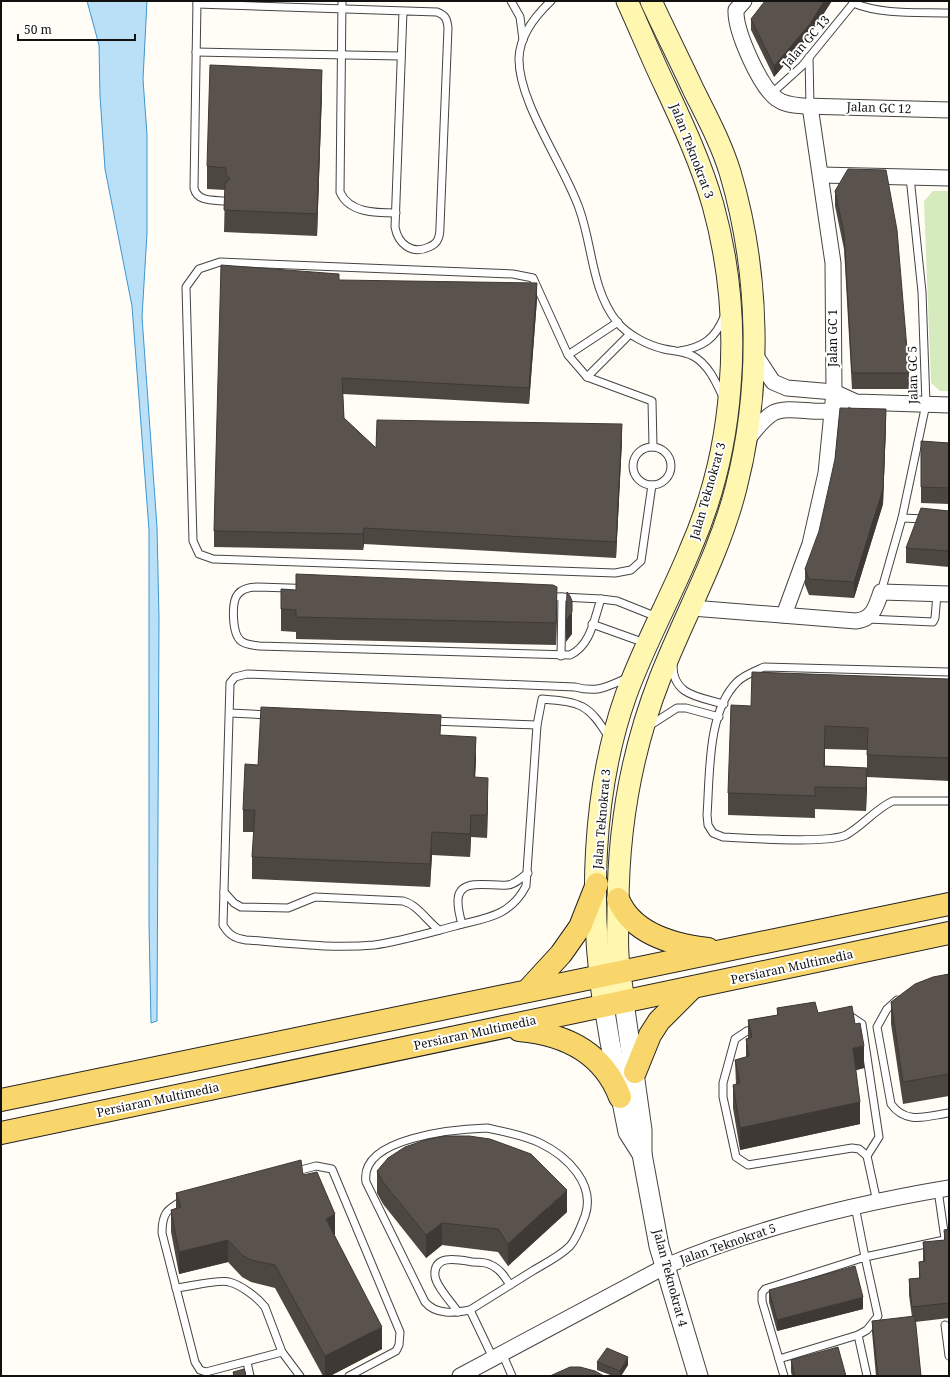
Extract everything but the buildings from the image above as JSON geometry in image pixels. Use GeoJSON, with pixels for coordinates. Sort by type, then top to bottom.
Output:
{"type":"FeatureCollection","features":[{"type":"Feature","properties":{"kind":"main road","name":"Jalan Teknokrat 3"},"geometry":{"type":"LineString","coordinates":[[610,974],[596,942],[597,884],[604,777],[611,742],[634,674],[658,618],[691,549],[707,504],[725,432],[732,346],[727,276],[721,239],[704,176],[683,125],[627,1]]}},
{"type":"Feature","properties":{"kind":"main road","name":"Jalan Teknokrat 3"},"geometry":{"type":"LineString","coordinates":[[610,974],[618,954],[619,853],[629,782],[640,739],[661,677],[692,608],[724,530],[736,489],[747,440],[754,352],[750,277],[739,207],[730,172],[713,127],[651,1]]}},
{"type":"Feature","properties":{"kind":"main road"},"geometry":{"type":"LineString","coordinates":[[528,991],[561,954],[580,928],[597,884]]}},
{"type":"Feature","properties":{"kind":"main road"},"geometry":{"type":"LineString","coordinates":[[618,899],[622,909],[633,922],[654,935],[675,943],[694,947],[723,950]]}},
{"type":"Feature","properties":{"kind":"main road"},"geometry":{"type":"LineString","coordinates":[[1,1100],[949,904]]}},
{"type":"Feature","properties":{"kind":"main road","name":"Persiaran Multimedia"},"geometry":{"type":"LineString","coordinates":[[1,1133],[949,934]]}},
{"type":"Feature","properties":{"kind":"main road","name":"Jalan Teknokrat 4"},"geometry":{"type":"LineString","coordinates":[[610,974],[614,1004]]}},
{"type":"Feature","properties":{"kind":"main road"},"geometry":{"type":"LineString","coordinates":[[635,1072],[642,1052],[653,1030],[669,1011],[679,1003],[692,988]]}},
{"type":"Feature","properties":{"kind":"main road"},"geometry":{"type":"LineString","coordinates":[[502,1028],[539,1032],[557,1036],[578,1046],[605,1069],[614,1081],[620,1097]]}},
{"type":"Feature","properties":{"kind":"main road"},"geometry":{"type":"LineString","coordinates":[[1,1086],[53,1089]]}},
{"type":"Feature","properties":{"kind":"street"},"geometry":{"type":"LineString","coordinates":[[744,1],[736,10],[737,23],[758,76],[771,94]]}},
{"type":"Feature","properties":{"kind":"street","name":"Jalan GC 12"},"geometry":{"type":"LineString","coordinates":[[771,94],[781,102],[810,106],[949,110]]}},
{"type":"Feature","properties":{"kind":"street","name":"Jalan GC 1"},"geometry":{"type":"LineString","coordinates":[[784,615],[810,544],[826,473],[834,392],[833,263],[810,106]]}},
{"type":"Feature","properties":{"kind":"street"},"geometry":{"type":"LineString","coordinates":[[821,175],[949,178]]}},
{"type":"Feature","properties":{"kind":"street"},"geometry":{"type":"LineString","coordinates":[[754,352],[768,376],[779,386],[834,392],[856,402],[949,405]]}},
{"type":"Feature","properties":{"kind":"street"},"geometry":{"type":"LineString","coordinates":[[747,440],[766,418],[778,411],[832,412],[856,402]]}},
{"type":"Feature","properties":{"kind":"street"},"geometry":{"type":"LineString","coordinates":[[692,608],[856,621],[868,619],[875,610],[881,592],[943,594]]}},
{"type":"Feature","properties":{"kind":"street","name":"Jalan Teknokrat 4"},"geometry":{"type":"LineString","coordinates":[[614,1004],[635,1072],[642,1130],[642,1154],[659,1246],[698,1376]]}},
{"type":"Feature","properties":{"kind":"street","name":"Jalan Teknokrat 4"},"geometry":{"type":"LineString","coordinates":[[614,1004],[620,1097],[628,1132],[642,1154]]}},
{"type":"Feature","properties":{"kind":"street","name":"Jalan Teknokrat 5"},"geometry":{"type":"LineString","coordinates":[[460,1376],[476,1372],[497,1356],[666,1266],[745,1236],[855,1206],[943,1189]]}},
{"type":"Feature","properties":{"kind":"lane"},"geometry":{"type":"LineString","coordinates":[[342,1],[340,192],[347,202],[362,210],[396,213]]}},
{"type":"Feature","properties":{"kind":"lane"},"geometry":{"type":"LineString","coordinates":[[511,1],[520,17],[523,40]]}},
{"type":"Feature","properties":{"kind":"lane"},"geometry":{"type":"LineString","coordinates":[[551,1],[529,26],[523,40],[519,56],[523,86],[580,209],[600,294],[618,322],[630,334],[662,348],[693,356],[706,368],[718,387],[728,408]]}},
{"type":"Feature","properties":{"kind":"lane"},"geometry":{"type":"LineString","coordinates":[[854,2],[867,9],[949,13]]}},
{"type":"Feature","properties":{"kind":"lane","name":"Jalan GC 13"},"geometry":{"type":"LineString","coordinates":[[771,94],[787,81],[809,57],[854,2]]}},
{"type":"Feature","properties":{"kind":"lane"},"geometry":{"type":"LineString","coordinates":[[226,201],[205,199],[196,194],[197,3],[437,12],[444,15],[448,20],[441,202],[438,239],[434,244],[426,248],[416,250],[408,248],[401,242],[397,235],[396,213],[403,11]]}},
{"type":"Feature","properties":{"kind":"lane"},"geometry":{"type":"LineString","coordinates":[[196,52],[401,56]]}},
{"type":"Feature","properties":{"kind":"lane","name":"Jalan GC 1"},"geometry":{"type":"LineString","coordinates":[[809,57],[810,106]]}},
{"type":"Feature","properties":{"kind":"lane","name":"Jalan GC 5"},"geometry":{"type":"LineString","coordinates":[[881,592],[922,445],[926,404],[922,292],[910,177]]}},
{"type":"Feature","properties":{"kind":"lane"},"geometry":{"type":"LineString","coordinates":[[652,484],[641,561],[632,570],[615,573],[213,558],[198,554],[193,541],[186,287],[199,269],[220,262],[513,274],[533,278],[568,355],[587,377],[652,401],[653,447]]}},
{"type":"Feature","properties":{"kind":"lane"},"geometry":{"type":"LineString","coordinates":[[680,352],[696,348],[715,334],[720,326],[729,301]]}},
{"type":"Feature","properties":{"kind":"lane"},"geometry":{"type":"LineString","coordinates":[[568,355],[618,322]]}},
{"type":"Feature","properties":{"kind":"lane"},"geometry":{"type":"LineString","coordinates":[[587,377],[630,334]]}},
{"type":"Feature","properties":{"kind":"lane"},"geometry":{"type":"LineString","coordinates":[[653,447],[665,452],[669,457],[671,470],[664,480],[652,484],[646,484],[637,476],[633,465],[637,454],[642,450],[653,447]]}},
{"type":"Feature","properties":{"kind":"lane"},"geometry":{"type":"LineString","coordinates":[[902,518],[933,520]]}},
{"type":"Feature","properties":{"kind":"lane"},"geometry":{"type":"LineString","coordinates":[[601,599],[586,643],[580,651],[570,655],[561,656],[249,644],[242,642],[236,636],[234,602],[242,591],[258,587],[562,597],[601,599],[617,601],[658,618]]}},
{"type":"Feature","properties":{"kind":"lane"},"geometry":{"type":"LineString","coordinates":[[868,619],[933,622],[943,594]]}},
{"type":"Feature","properties":{"kind":"lane"},"geometry":{"type":"LineString","coordinates":[[561,656],[562,597]]}},
{"type":"Feature","properties":{"kind":"lane"},"geometry":{"type":"LineString","coordinates":[[592,624],[647,644]]}},
{"type":"Feature","properties":{"kind":"lane"},"geometry":{"type":"LineString","coordinates":[[674,648],[673,672],[677,684],[690,695],[724,704]]}},
{"type":"Feature","properties":{"kind":"lane"},"geometry":{"type":"LineString","coordinates":[[949,672],[764,667],[738,681],[724,704],[713,730],[707,815],[708,825],[713,833],[718,835],[730,837],[833,839],[852,831],[886,804],[893,801],[949,801]]}},
{"type":"Feature","properties":{"kind":"lane"},"geometry":{"type":"LineString","coordinates":[[543,686],[537,725],[526,886],[521,896],[508,909],[491,917],[399,940],[365,945],[328,946],[236,938],[227,932],[223,925],[230,683],[235,677],[241,674],[575,687],[596,691],[603,690],[634,674]]}},
{"type":"Feature","properties":{"kind":"lane"},"geometry":{"type":"LineString","coordinates":[[542,699],[565,701],[582,706],[591,711],[611,742]]}},
{"type":"Feature","properties":{"kind":"lane"},"geometry":{"type":"LineString","coordinates":[[640,739],[651,724],[677,708],[686,708],[718,717]]}},
{"type":"Feature","properties":{"kind":"lane"},"geometry":{"type":"LineString","coordinates":[[230,713],[277,715]]}},
{"type":"Feature","properties":{"kind":"lane"},"geometry":{"type":"LineString","coordinates":[[427,721],[537,725]]}},
{"type":"Feature","properties":{"kind":"lane"},"geometry":{"type":"LineString","coordinates":[[462,924],[458,902],[459,895],[463,889],[472,884],[508,886],[528,873]]}},
{"type":"Feature","properties":{"kind":"lane"},"geometry":{"type":"LineString","coordinates":[[224,892],[234,903],[241,907],[288,908],[314,897],[403,901],[412,904],[428,922],[439,930]]}},
{"type":"Feature","properties":{"kind":"lane"},"geometry":{"type":"LineString","coordinates":[[902,997],[887,1009],[878,1027],[892,1104],[897,1112],[913,1118],[949,1113]]}},
{"type":"Feature","properties":{"kind":"lane"},"geometry":{"type":"LineString","coordinates":[[840,1012],[844,1012],[862,1024],[879,1137],[868,1156]]}},
{"type":"Feature","properties":{"kind":"lane"},"geometry":{"type":"LineString","coordinates":[[762,1028],[747,1032],[736,1039],[723,1083],[723,1097],[736,1157],[748,1165],[852,1148],[859,1149],[868,1156],[877,1202]]}},
{"type":"Feature","properties":{"kind":"lane"},"geometry":{"type":"LineString","coordinates":[[487,1128],[518,1135],[541,1143],[559,1154],[585,1184],[587,1211],[580,1229],[570,1246],[510,1285],[470,1310],[458,1312],[438,1311],[430,1308],[425,1302],[366,1182],[365,1174],[374,1157],[396,1145],[427,1134],[463,1129],[487,1128]]}},
{"type":"Feature","properties":{"kind":"lane"},"geometry":{"type":"LineString","coordinates":[[287,1174],[316,1166],[332,1169],[400,1332],[399,1345],[396,1351],[349,1376]]}},
{"type":"Feature","properties":{"kind":"lane"},"geometry":{"type":"LineString","coordinates":[[784,1376],[762,1301],[762,1293],[765,1289],[865,1257],[947,1239],[943,1189]]}},
{"type":"Feature","properties":{"kind":"lane"},"geometry":{"type":"LineString","coordinates":[[191,1198],[169,1208],[162,1223],[162,1233],[195,1362],[200,1370],[218,1373],[247,1362],[282,1352]]}},
{"type":"Feature","properties":{"kind":"lane"},"geometry":{"type":"LineString","coordinates":[[779,1359],[858,1335],[867,1330],[878,1316],[855,1206]]}},
{"type":"Feature","properties":{"kind":"lane"},"geometry":{"type":"LineString","coordinates":[[458,1312],[436,1282],[434,1275],[436,1267],[442,1261],[449,1258],[490,1264],[498,1269],[510,1285]]}},
{"type":"Feature","properties":{"kind":"lane"},"geometry":{"type":"LineString","coordinates":[[176,1288],[224,1281],[236,1285],[260,1301],[265,1307],[282,1352],[300,1376]]}},
{"type":"Feature","properties":{"kind":"lane"},"geometry":{"type":"LineString","coordinates":[[470,1310],[497,1356],[512,1376]]}},
{"type":"Feature","properties":{"kind":"lane"},"geometry":{"type":"LineString","coordinates":[[945,1325],[949,1356]]}},
{"type":"Feature","properties":{"kind":"lane"},"geometry":{"type":"LineString","coordinates":[[858,1335],[867,1376]]}},
{"type":"Feature","properties":{"kind":"lane"},"geometry":{"type":"LineString","coordinates":[[247,1362],[250,1376]]}},
{"type":"Feature","properties":{"kind":"green space"},"geometry":{"type":"Polygon","coordinates":[[[933,191],[949,191],[949,391],[940,391],[931,383],[924,201],[933,191]]]}},
{"type":"Feature","properties":{"kind":"water"},"geometry":{"type":"Polygon","coordinates":[[[87,1],[147,1],[143,79],[147,135],[147,233],[142,317],[157,527],[159,618],[157,1021],[151,1023],[149,925],[149,530],[132,306],[105,169],[100,96],[99,45],[87,1]]]}}]}
